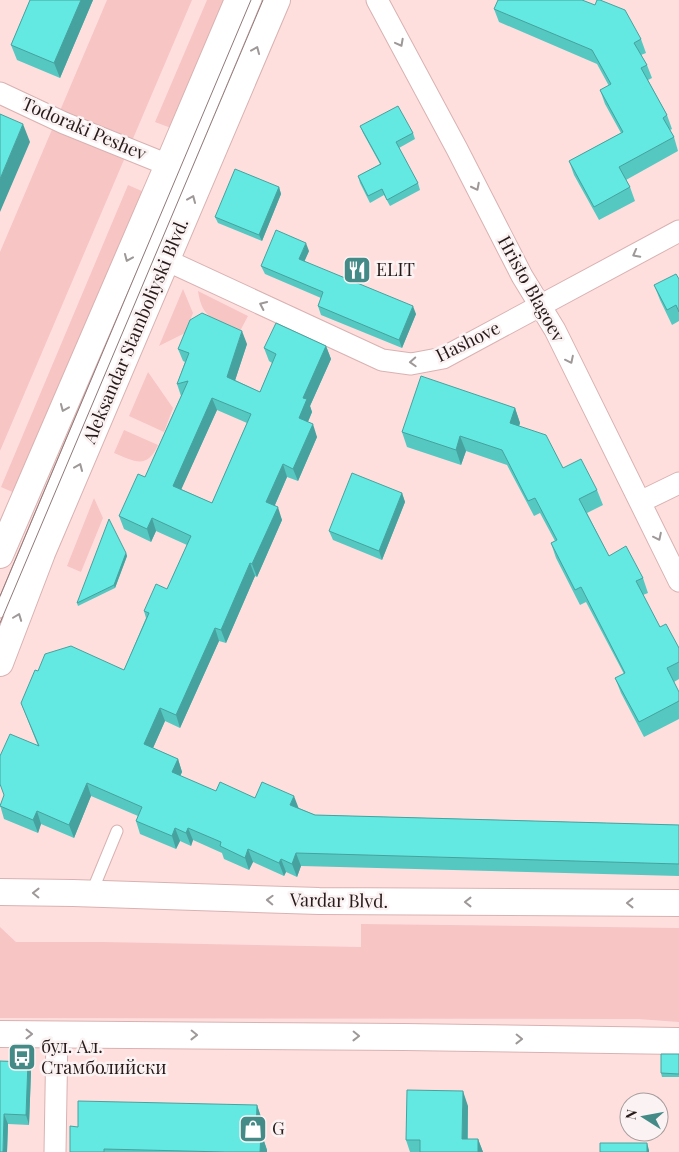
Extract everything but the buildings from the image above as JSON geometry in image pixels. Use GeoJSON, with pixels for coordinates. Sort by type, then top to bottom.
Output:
{"type":"FeatureCollection","features":[{"type":"Feature","properties":{"kind":"street","name":"Aleksandar Stamboliyski Blvd."},"geometry":{"type":"LineString","coordinates":[[0,555],[238,0]]}},
{"type":"Feature","properties":{"kind":"street","name":"Aleksandar Stamboliyski Blvd."},"geometry":{"type":"LineString","coordinates":[[0,663],[46,544],[277,0]]}},
{"type":"Feature","properties":{"kind":"street","name":"Hristo Blagoev"},"geometry":{"type":"LineString","coordinates":[[377,0],[522,276],[555,330],[679,580]]}},
{"type":"Feature","properties":{"kind":"street","name":"Todoraki Peshev"},"geometry":{"type":"LineString","coordinates":[[0,93],[168,165]]}},
{"type":"Feature","properties":{"kind":"street","name":"Hashove"},"geometry":{"type":"LineString","coordinates":[[166,260],[382,360],[411,364],[443,358],[679,231]]}},
{"type":"Feature","properties":{"kind":"street"},"geometry":{"type":"LineString","coordinates":[[640,502],[679,483]]}},
{"type":"Feature","properties":{"kind":"street","name":"Vardar Blvd."},"geometry":{"type":"LineString","coordinates":[[2,891],[319,901],[679,903]]}},
{"type":"Feature","properties":{"kind":"street"},"geometry":{"type":"LineString","coordinates":[[0,1034],[679,1041]]}},
{"type":"Feature","properties":{"kind":"street"},"geometry":{"type":"LineString","coordinates":[[55,1152],[57,1034]]}},
{"type":"Feature","properties":{"kind":"lane"},"geometry":{"type":"LineString","coordinates":[[0,612],[256,0]]}},
{"type":"Feature","properties":{"kind":"lane"},"geometry":{"type":"LineString","coordinates":[[91,894],[118,831]]}},
{"type":"Feature","properties":{"kind":"shaded area"},"geometry":{"type":"Polygon","coordinates":[[[107,0],[192,0],[0,451],[0,252],[107,0]]]}},
{"type":"Feature","properties":{"kind":"shaded area"},"geometry":{"type":"Polygon","coordinates":[[[207,0],[226,0],[171,128],[155,122],[207,0]]]}},
{"type":"Feature","properties":{"kind":"shaded area"},"geometry":{"type":"Polygon","coordinates":[[[128,185],[144,192],[17,494],[1,487],[128,185]]]}},
{"type":"Feature","properties":{"kind":"shaded area"},"geometry":{"type":"Polygon","coordinates":[[[183,289],[193,313],[185,333],[159,346],[183,289]]]}},
{"type":"Feature","properties":{"kind":"shaded area"},"geometry":{"type":"Polygon","coordinates":[[[198,291],[248,316],[240,331],[217,321],[207,314],[200,301],[198,291]]]}},
{"type":"Feature","properties":{"kind":"shaded area"},"geometry":{"type":"Polygon","coordinates":[[[148,372],[173,408],[164,432],[129,416],[148,372]]]}},
{"type":"Feature","properties":{"kind":"shaded area"},"geometry":{"type":"Polygon","coordinates":[[[124,430],[158,445],[154,453],[145,461],[134,461],[114,453],[124,430]]]}},
{"type":"Feature","properties":{"kind":"shaded area"},"geometry":{"type":"Polygon","coordinates":[[[94,498],[103,518],[81,572],[67,566],[94,498]]]}},
{"type":"Feature","properties":{"kind":"shaded area"},"geometry":{"type":"Polygon","coordinates":[[[361,924],[679,928],[679,1022],[638,1019],[0,1018],[0,927],[16,942],[361,947],[361,924]]]}},
{"type":"Feature","properties":{"kind":"tram line"},"geometry":{"type":"LineString","coordinates":[[0,596],[251,0]]}},
{"type":"Feature","properties":{"kind":"tram line"},"geometry":{"type":"LineString","coordinates":[[0,623],[263,0]]}},
{"type":"Feature","properties":{"kind":"place","name":"ELIT"},"geometry":{"type":"Point","coordinates":[357,270]}},
{"type":"Feature","properties":{"kind":"place","name":"бул. Ал. Стамболийски"},"geometry":{"type":"Point","coordinates":[22,1057]}},
{"type":"Feature","properties":{"kind":"place","name":"G"},"geometry":{"type":"Point","coordinates":[253,1129]}}]}
